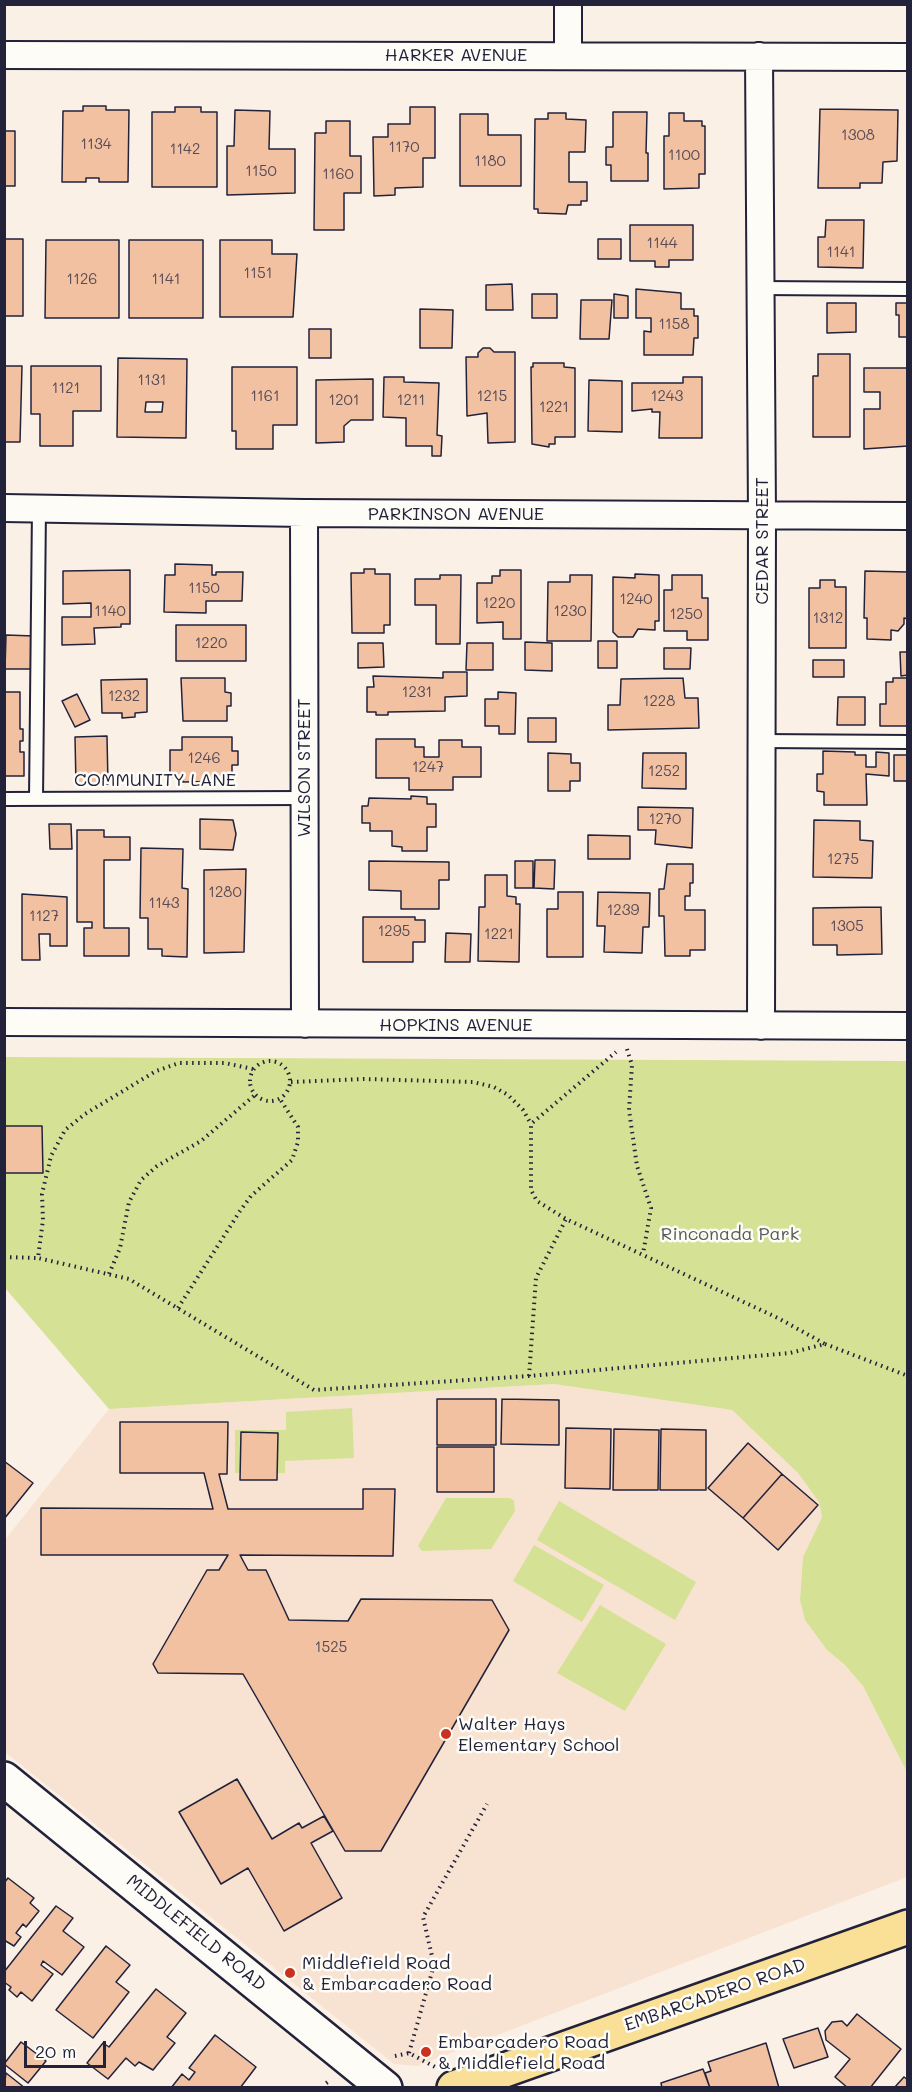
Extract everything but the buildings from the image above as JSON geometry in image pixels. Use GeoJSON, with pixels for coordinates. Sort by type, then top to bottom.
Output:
{"type":"FeatureCollection","features":[{"type":"Feature","properties":{"kind":"main road","name":"MIDDLEFIELD ROAD"},"geometry":{"type":"LineString","coordinates":[[4,1779],[386,2088]]}},
{"type":"Feature","properties":{"kind":"main road","name":"EMBARCADERO ROAD"},"geometry":{"type":"LineString","coordinates":[[454,2088],[908,1927]]}},
{"type":"Feature","properties":{"kind":"street"},"geometry":{"type":"LineString","coordinates":[[568,4],[568,55]]}},
{"type":"Feature","properties":{"kind":"street","name":"HARKER AVENUE"},"geometry":{"type":"LineString","coordinates":[[4,55],[908,57]]}},
{"type":"Feature","properties":{"kind":"street","name":"CEDAR STREET"},"geometry":{"type":"LineString","coordinates":[[759,56],[762,514],[761,1026]]}},
{"type":"Feature","properties":{"kind":"street","name":"PARKINSON AVENUE"},"geometry":{"type":"LineString","coordinates":[[4,508],[304,513],[908,516]]}},
{"type":"Feature","properties":{"kind":"street","name":"WILSON STREET"},"geometry":{"type":"LineString","coordinates":[[304,513],[305,1024]]}},
{"type":"Feature","properties":{"kind":"street","name":"HOPKINS AVENUE"},"geometry":{"type":"LineString","coordinates":[[4,1022],[908,1026]]}},
{"type":"Feature","properties":{"kind":"lane"},"geometry":{"type":"LineString","coordinates":[[760,288],[908,289]]}},
{"type":"Feature","properties":{"kind":"lane"},"geometry":{"type":"LineString","coordinates":[[36,799],[39,508]]}},
{"type":"Feature","properties":{"kind":"lane"},"geometry":{"type":"LineString","coordinates":[[761,741],[908,742]]}},
{"type":"Feature","properties":{"kind":"lane","name":"COMMUNITY LANE"},"geometry":{"type":"LineString","coordinates":[[4,799],[305,798]]}},
{"type":"Feature","properties":{"kind":"path"},"geometry":{"type":"LineString","coordinates":[[531,1124],[625,1044],[632,1065],[629,1110],[637,1166],[651,1208],[643,1254]]}},
{"type":"Feature","properties":{"kind":"path"},"geometry":{"type":"LineString","coordinates":[[275,1061],[287,1069],[291,1082],[285,1095],[280,1099],[267,1101],[255,1095],[249,1082],[253,1069],[262,1062],[275,1061]]}},
{"type":"Feature","properties":{"kind":"path"},"geometry":{"type":"LineString","coordinates":[[38,1258],[43,1220],[42,1194],[51,1156],[65,1130],[85,1114],[156,1071],[179,1063],[225,1063],[253,1069]]}},
{"type":"Feature","properties":{"kind":"path"},"geometry":{"type":"LineString","coordinates":[[291,1082],[364,1079],[473,1082],[494,1087],[508,1095],[523,1110],[531,1124],[531,1190],[537,1201],[566,1219],[778,1318],[825,1344],[908,1376]]}},
{"type":"Feature","properties":{"kind":"path"},"geometry":{"type":"LineString","coordinates":[[109,1274],[120,1248],[129,1202],[141,1180],[157,1166],[201,1141],[255,1095]]}},
{"type":"Feature","properties":{"kind":"path"},"geometry":{"type":"LineString","coordinates":[[178,1308],[240,1211],[252,1196],[292,1160],[298,1142],[298,1127],[280,1099]]}},
{"type":"Feature","properties":{"kind":"path"},"geometry":{"type":"LineString","coordinates":[[529,1376],[536,1278],[566,1219]]}},
{"type":"Feature","properties":{"kind":"path"},"geometry":{"type":"LineString","coordinates":[[4,1257],[38,1258],[129,1279],[314,1390],[529,1376],[790,1353],[825,1344]]}},
{"type":"Feature","properties":{"kind":"path"},"geometry":{"type":"LineString","coordinates":[[409,2054],[434,1965],[423,1917],[487,1804]]}},
{"type":"Feature","properties":{"kind":"shaded area","name":"Walter Hays Elementary School"},"geometry":{"type":"Polygon","coordinates":[[[554,1384],[732,1410],[798,1473],[819,1502],[822,1517],[803,1557],[800,1600],[805,1620],[827,1650],[845,1665],[863,1686],[907,1772],[907,1877],[417,2066],[394,2064],[5,1752],[4,1541],[109,1409],[554,1384]]]}},
{"type":"Feature","properties":{"kind":"green space","name":"Rinconada Park"},"geometry":{"type":"Polygon","coordinates":[[[4,1057],[907,1061],[907,1772],[863,1686],[845,1665],[827,1650],[805,1620],[800,1600],[803,1557],[822,1517],[819,1502],[798,1473],[732,1410],[554,1384],[109,1409],[5,1288],[4,1057]]]}},
{"type":"Feature","properties":{"kind":"green space"},"geometry":{"type":"Polygon","coordinates":[[[352,1408],[354,1458],[285,1461],[285,1473],[235,1473],[235,1430],[286,1430],[286,1412],[352,1408]]]}},
{"type":"Feature","properties":{"kind":"green space"},"geometry":{"type":"Polygon","coordinates":[[[446,1498],[510,1498],[514,1501],[515,1511],[491,1549],[422,1551],[418,1546],[446,1498]]]}},
{"type":"Feature","properties":{"kind":"green space"},"geometry":{"type":"Polygon","coordinates":[[[559,1501],[696,1582],[675,1620],[537,1540],[559,1501]]]}},
{"type":"Feature","properties":{"kind":"green space"},"geometry":{"type":"Polygon","coordinates":[[[534,1545],[604,1585],[582,1622],[513,1581],[534,1545]]]}},
{"type":"Feature","properties":{"kind":"green space"},"geometry":{"type":"Polygon","coordinates":[[[600,1605],[666,1644],[625,1711],[557,1673],[600,1605]]]}},
{"type":"Feature","properties":{"kind":"place","name":"Walter Hays Elementary School"},"geometry":{"type":"Point","coordinates":[446,1734]}},
{"type":"Feature","properties":{"kind":"place","name":"Middlefield Road & Embarcadero Road"},"geometry":{"type":"Point","coordinates":[290,1973]}},
{"type":"Feature","properties":{"kind":"place","name":"Embarcadero Road & Middlefield Road"},"geometry":{"type":"Point","coordinates":[426,2052]}}]}
